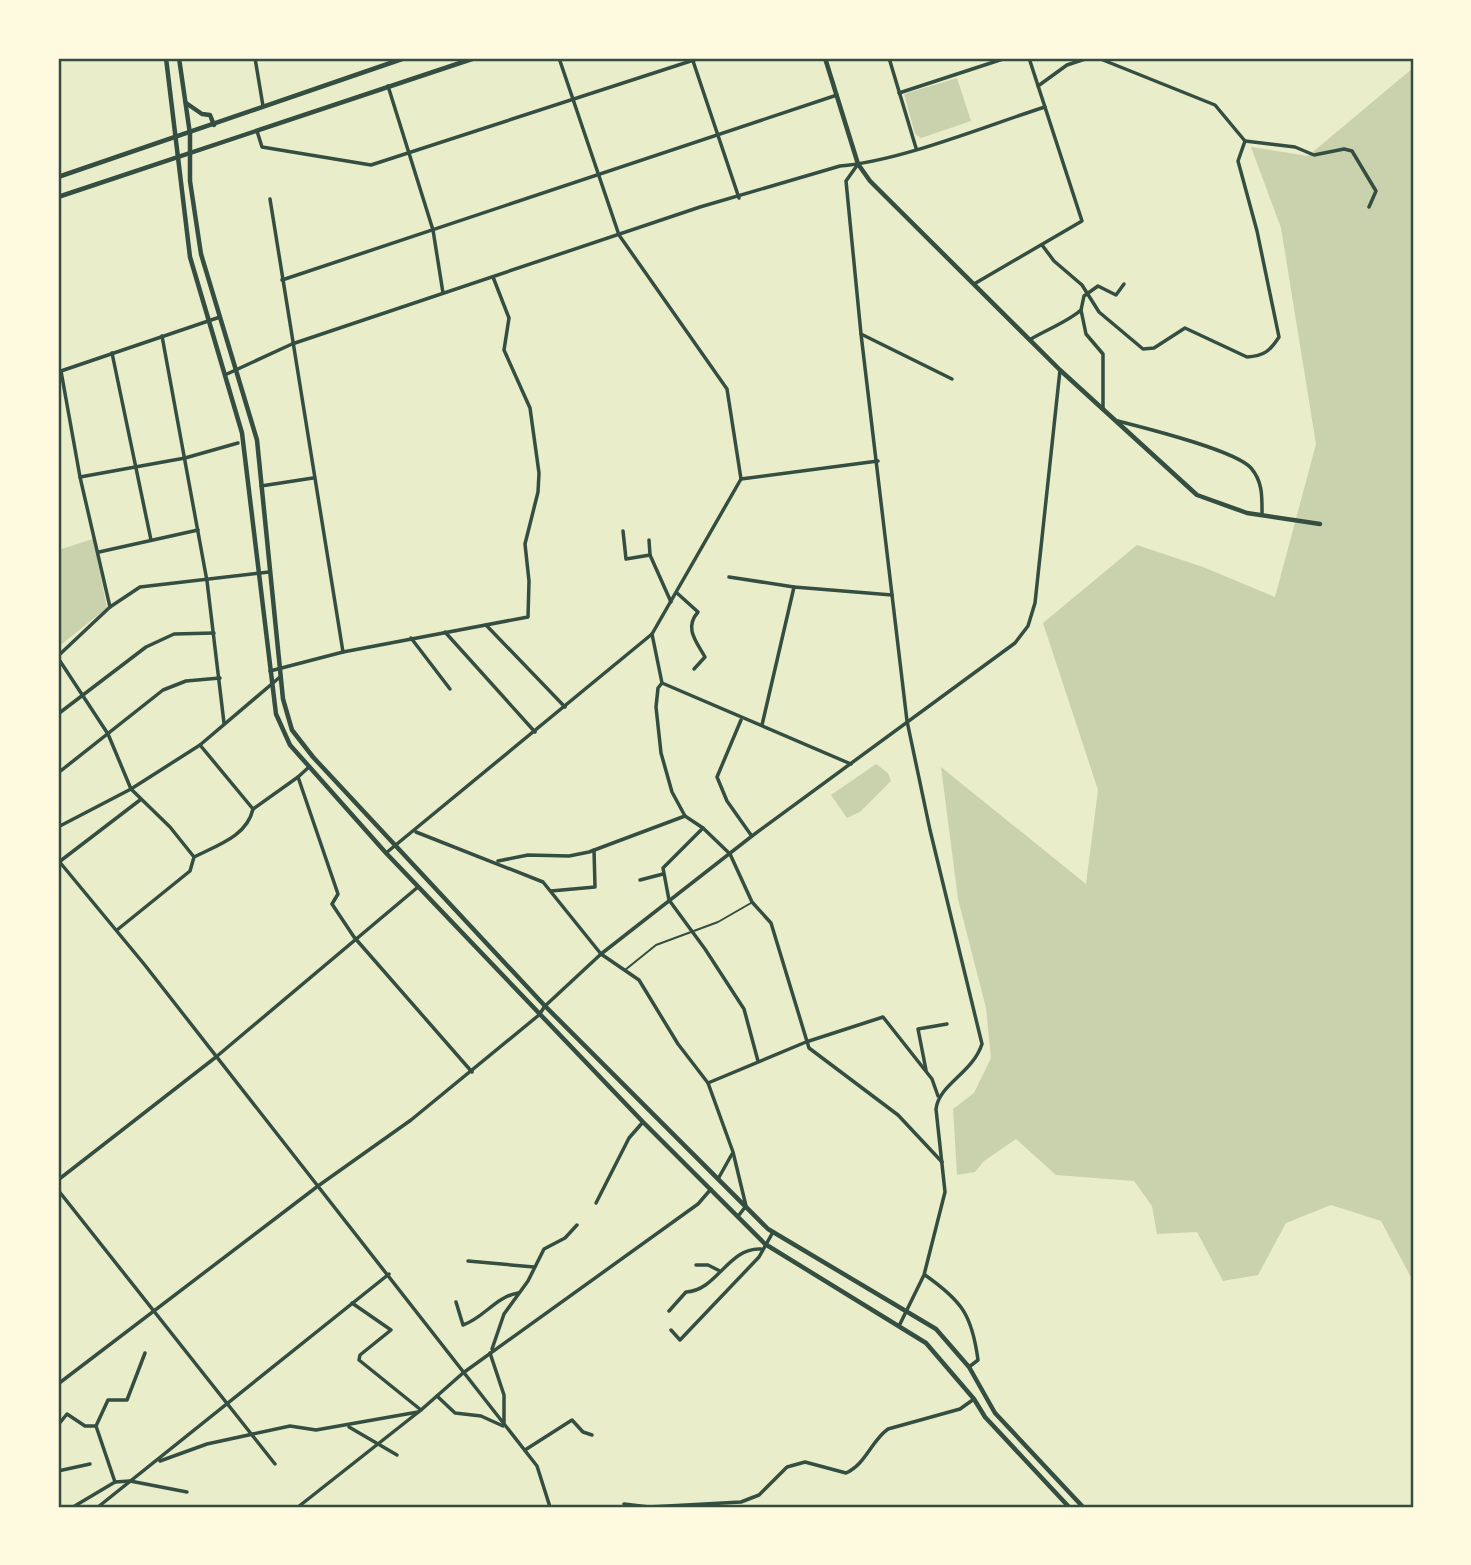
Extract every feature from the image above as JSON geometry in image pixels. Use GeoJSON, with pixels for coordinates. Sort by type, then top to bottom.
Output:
{"type":"FeatureCollection","features":[{"type":"Feature","properties":{"kind":"street"},"geometry":{"type":"LineString","coordinates":[[166,58],[190,257],[242,433],[270,671],[281,727],[290,745],[386,853],[539,1015],[765,1244],[926,1343],[974,1399],[985,1417],[1069,1507]]}},
{"type":"Feature","properties":{"kind":"street"},"geometry":{"type":"LineString","coordinates":[[178,58],[190,134],[190,181],[201,254],[257,440],[280,677],[286,716],[299,741],[545,1006],[773,1232],[907,1309],[936,1329],[969,1367],[995,1413],[1083,1507]]}},
{"type":"Feature","properties":{"kind":"street"},"geometry":{"type":"LineString","coordinates":[[255,58],[264,108]]}},
{"type":"Feature","properties":{"kind":"street"},"geometry":{"type":"LineString","coordinates":[[58,177],[176,139],[405,58]]}},
{"type":"Feature","properties":{"kind":"street"},"geometry":{"type":"LineString","coordinates":[[58,197],[475,58]]}},
{"type":"Feature","properties":{"kind":"street"},"geometry":{"type":"LineString","coordinates":[[386,853],[416,832],[652,634],[741,479],[727,389],[619,234],[559,58]]}},
{"type":"Feature","properties":{"kind":"street"},"geometry":{"type":"LineString","coordinates":[[257,131],[262,148],[364,166],[411,154],[700,58]]}},
{"type":"Feature","properties":{"kind":"street"},"geometry":{"type":"LineString","coordinates":[[825,58],[858,164],[870,181],[1060,370],[1197,495],[1262,515],[1320,524]]}},
{"type":"Feature","properties":{"kind":"street"},"geometry":{"type":"LineString","coordinates":[[888,58],[916,148]]}},
{"type":"Feature","properties":{"kind":"street"},"geometry":{"type":"LineString","coordinates":[[899,93],[1006,58]]}},
{"type":"Feature","properties":{"kind":"street"},"geometry":{"type":"LineString","coordinates":[[974,284],[1082,222],[1029,58]]}},
{"type":"Feature","properties":{"kind":"street"},"geometry":{"type":"LineString","coordinates":[[1038,86],[1067,65],[1088,58]]}},
{"type":"Feature","properties":{"kind":"street"},"geometry":{"type":"LineString","coordinates":[[1098,58],[1215,105],[1245,141],[1295,147],[1314,155],[1344,149],[1352,151],[1376,191],[1369,207]]}},
{"type":"Feature","properties":{"kind":"street"},"geometry":{"type":"LineString","coordinates":[[693,60],[739,198]]}},
{"type":"Feature","properties":{"kind":"street"},"geometry":{"type":"LineString","coordinates":[[388,86],[433,230],[443,293]]}},
{"type":"Feature","properties":{"kind":"street"},"geometry":{"type":"LineString","coordinates":[[282,280],[837,95]]}},
{"type":"Feature","properties":{"kind":"street"},"geometry":{"type":"LineString","coordinates":[[186,103],[202,114],[210,115],[214,125]]}},
{"type":"Feature","properties":{"kind":"street"},"geometry":{"type":"LineString","coordinates":[[226,374],[292,344],[619,234],[840,166],[858,164],[916,148],[1045,107]]}},
{"type":"Feature","properties":{"kind":"street"},"geometry":{"type":"LineString","coordinates":[[1042,245],[1087,294],[1099,312],[1143,348],[1154,348],[1185,328],[1247,357],[1270,351],[1279,337],[1257,231],[1238,161],[1245,141]]}},
{"type":"Feature","properties":{"kind":"street"},"geometry":{"type":"LineString","coordinates":[[858,164],[846,181],[861,334],[907,721],[930,830],[982,1044],[974,1063],[938,1096]]}},
{"type":"Feature","properties":{"kind":"street"},"geometry":{"type":"LineString","coordinates":[[270,199],[342,652]]}},
{"type":"Feature","properties":{"kind":"street"},"geometry":{"type":"LineString","coordinates":[[270,671],[342,652],[528,617],[529,581],[524,544],[538,492],[539,473],[530,408],[504,350],[509,318],[493,276]]}},
{"type":"Feature","properties":{"kind":"street"},"geometry":{"type":"LineString","coordinates":[[1103,409],[1103,354],[1086,334],[1081,310],[1084,296],[1098,286],[1116,295],[1124,284]]}},
{"type":"Feature","properties":{"kind":"street"},"geometry":{"type":"LineString","coordinates":[[1031,339],[1081,310]]}},
{"type":"Feature","properties":{"kind":"street"},"geometry":{"type":"LineString","coordinates":[[110,607],[59,371],[220,317]]}},
{"type":"Feature","properties":{"kind":"street"},"geometry":{"type":"LineString","coordinates":[[861,334],[952,379]]}},
{"type":"Feature","properties":{"kind":"street"},"geometry":{"type":"LineString","coordinates":[[162,336],[207,581],[224,723]]}},
{"type":"Feature","properties":{"kind":"street"},"geometry":{"type":"LineString","coordinates":[[112,353],[151,540]]}},
{"type":"Feature","properties":{"kind":"street"},"geometry":{"type":"LineString","coordinates":[[58,1384],[472,1072],[539,1015],[545,1006],[601,954],[669,900],[1015,643],[1028,626],[1035,603],[1060,370]]}},
{"type":"Feature","properties":{"kind":"street"},"geometry":{"type":"LineString","coordinates":[[1116,421],[1234,455],[1251,468],[1262,487],[1262,515]]}},
{"type":"Feature","properties":{"kind":"street"},"geometry":{"type":"LineString","coordinates":[[80,477],[186,458],[238,443]]}},
{"type":"Feature","properties":{"kind":"street"},"geometry":{"type":"LineString","coordinates":[[741,479],[878,461]]}},
{"type":"Feature","properties":{"kind":"street"},"geometry":{"type":"LineString","coordinates":[[261,486],[313,478]]}},
{"type":"Feature","properties":{"kind":"street"},"geometry":{"type":"LineString","coordinates":[[99,552],[198,530]]}},
{"type":"Feature","properties":{"kind":"street"},"geometry":{"type":"LineString","coordinates":[[623,531],[626,559],[650,555]]}},
{"type":"Feature","properties":{"kind":"street"},"geometry":{"type":"LineString","coordinates":[[649,540],[650,555],[671,602]]}},
{"type":"Feature","properties":{"kind":"street"},"geometry":{"type":"LineString","coordinates":[[194,857],[170,827],[131,789],[108,734],[81,697],[58,657],[110,607],[140,587],[269,572]]}},
{"type":"Feature","properties":{"kind":"street"},"geometry":{"type":"LineString","coordinates":[[729,578],[794,587],[892,595]]}},
{"type":"Feature","properties":{"kind":"street"},"geometry":{"type":"LineString","coordinates":[[762,725],[794,587]]}},
{"type":"Feature","properties":{"kind":"street"},"geometry":{"type":"LineString","coordinates":[[677,593],[698,612],[692,619],[690,631],[705,657],[694,669]]}},
{"type":"Feature","properties":{"kind":"street"},"geometry":{"type":"LineString","coordinates":[[486,625],[565,707]]}},
{"type":"Feature","properties":{"kind":"street"},"geometry":{"type":"LineString","coordinates":[[445,632],[535,732]]}},
{"type":"Feature","properties":{"kind":"street"},"geometry":{"type":"LineString","coordinates":[[58,714],[146,647],[174,634],[214,633]]}},
{"type":"Feature","properties":{"kind":"street"},"geometry":{"type":"LineString","coordinates":[[652,634],[662,683]]}},
{"type":"Feature","properties":{"kind":"street"},"geometry":{"type":"LineString","coordinates":[[411,638],[450,689]]}},
{"type":"Feature","properties":{"kind":"street"},"geometry":{"type":"LineString","coordinates":[[58,827],[131,789],[200,745],[280,677]]}},
{"type":"Feature","properties":{"kind":"street"},"geometry":{"type":"LineString","coordinates":[[58,773],[163,690],[186,681],[219,678]]}},
{"type":"Feature","properties":{"kind":"street"},"geometry":{"type":"LineString","coordinates":[[662,683],[741,720],[762,725],[851,764]]}},
{"type":"Feature","properties":{"kind":"street"},"geometry":{"type":"LineString","coordinates":[[662,683],[658,688],[656,707],[666,776],[685,816],[704,828],[730,854],[752,902],[771,923],[808,1048],[829,1066],[853,1078],[898,1115],[943,1163]]}},
{"type":"Feature","properties":{"kind":"street"},"geometry":{"type":"LineString","coordinates":[[741,720],[717,776],[723,794],[752,836]]}},
{"type":"Feature","properties":{"kind":"street"},"geometry":{"type":"LineString","coordinates":[[200,745],[253,808]]}},
{"type":"Feature","properties":{"kind":"street"},"geometry":{"type":"LineString","coordinates":[[117,930],[190,871],[194,857],[242,831],[250,823],[253,808],[309,767]]}},
{"type":"Feature","properties":{"kind":"street"},"geometry":{"type":"LineString","coordinates":[[298,777],[338,894],[332,904],[354,937],[472,1072]]}},
{"type":"Feature","properties":{"kind":"street"},"geometry":{"type":"LineString","coordinates":[[140,800],[58,861],[117,930],[525,1450],[537,1466],[550,1507]]}},
{"type":"Feature","properties":{"kind":"street"},"geometry":{"type":"LineString","coordinates":[[496,861],[528,855],[569,856],[594,850],[685,816]]}},
{"type":"Feature","properties":{"kind":"street"},"geometry":{"type":"LineString","coordinates":[[704,828],[663,868],[669,900],[744,1009],[758,1061]]}},
{"type":"Feature","properties":{"kind":"street"},"geometry":{"type":"LineString","coordinates":[[416,832],[496,861],[543,882],[601,954],[639,981],[708,1083],[733,1153],[747,1206]]}},
{"type":"Feature","properties":{"kind":"street"},"geometry":{"type":"LineString","coordinates":[[551,891],[595,887],[594,850]]}},
{"type":"Feature","properties":{"kind":"street"},"geometry":{"type":"LineString","coordinates":[[640,880],[663,874]]}},
{"type":"Feature","properties":{"kind":"street"},"geometry":{"type":"LineString","coordinates":[[58,1180],[216,1057],[354,937],[418,887]]}},
{"type":"Feature","properties":{"kind":"street"},"geometry":{"type":"LineString","coordinates":[[708,1083],[806,1042],[883,1017],[926,1072],[938,1096],[936,1109],[945,1192],[924,1275],[899,1326]]}},
{"type":"Feature","properties":{"kind":"street"},"geometry":{"type":"LineString","coordinates":[[926,1072],[918,1029],[947,1024]]}},
{"type":"Feature","properties":{"kind":"street"},"geometry":{"type":"LineString","coordinates":[[596,1203],[629,1138],[643,1122]]}},
{"type":"Feature","properties":{"kind":"street"},"geometry":{"type":"LineString","coordinates":[[718,1179],[733,1153]]}},
{"type":"Feature","properties":{"kind":"street"},"geometry":{"type":"LineString","coordinates":[[298,1507],[420,1411],[463,1373],[698,1204],[711,1189]]}},
{"type":"Feature","properties":{"kind":"street"},"geometry":{"type":"LineString","coordinates":[[58,1191],[275,1464]]}},
{"type":"Feature","properties":{"kind":"street"},"geometry":{"type":"LineString","coordinates":[[739,1215],[747,1206]]}},
{"type":"Feature","properties":{"kind":"street"},"geometry":{"type":"LineString","coordinates":[[504,1426],[504,1395],[491,1352],[504,1314],[544,1249],[565,1238],[577,1225]]}},
{"type":"Feature","properties":{"kind":"street"},"geometry":{"type":"LineString","coordinates":[[671,1330],[680,1340],[759,1257],[773,1232]]}},
{"type":"Feature","properties":{"kind":"street"},"geometry":{"type":"LineString","coordinates":[[669,1311],[686,1292],[698,1292],[749,1248],[761,1250]]}},
{"type":"Feature","properties":{"kind":"street"},"geometry":{"type":"LineString","coordinates":[[468,1261],[534,1268]]}},
{"type":"Feature","properties":{"kind":"street"},"geometry":{"type":"LineString","coordinates":[[696,1265],[708,1265],[720,1271]]}},
{"type":"Feature","properties":{"kind":"street"},"geometry":{"type":"LineString","coordinates":[[98,1507],[389,1274]]}},
{"type":"Feature","properties":{"kind":"street"},"geometry":{"type":"LineString","coordinates":[[924,1275],[958,1303],[974,1327],[978,1360],[969,1367]]}},
{"type":"Feature","properties":{"kind":"street"},"geometry":{"type":"LineString","coordinates":[[456,1302],[463,1325],[474,1321],[509,1294],[520,1292]]}},
{"type":"Feature","properties":{"kind":"street"},"geometry":{"type":"LineString","coordinates":[[352,1303],[391,1330],[359,1355],[359,1360],[420,1411]]}},
{"type":"Feature","properties":{"kind":"street"},"geometry":{"type":"LineString","coordinates":[[115,1482],[96,1426],[108,1400],[127,1400],[145,1353]]}},
{"type":"Feature","properties":{"kind":"street"},"geometry":{"type":"LineString","coordinates":[[437,1396],[455,1413],[481,1416],[504,1426]]}},
{"type":"Feature","properties":{"kind":"street"},"geometry":{"type":"LineString","coordinates":[[624,1504],[649,1507],[741,1502],[760,1495],[787,1467],[805,1462],[846,1473],[857,1468],[880,1434],[888,1429],[960,1409],[974,1399]]}},
{"type":"Feature","properties":{"kind":"street"},"geometry":{"type":"LineString","coordinates":[[155,1463],[207,1444],[290,1426],[317,1430],[420,1411]]}},
{"type":"Feature","properties":{"kind":"street"},"geometry":{"type":"LineString","coordinates":[[58,1425],[67,1414],[85,1426],[96,1426]]}},
{"type":"Feature","properties":{"kind":"street"},"geometry":{"type":"LineString","coordinates":[[525,1450],[572,1420],[583,1432],[592,1435]]}},
{"type":"Feature","properties":{"kind":"street"},"geometry":{"type":"LineString","coordinates":[[347,1426],[397,1455]]}},
{"type":"Feature","properties":{"kind":"street"},"geometry":{"type":"LineString","coordinates":[[58,1471],[90,1464]]}},
{"type":"Feature","properties":{"kind":"street"},"geometry":{"type":"LineString","coordinates":[[72,1507],[115,1482],[130,1481],[187,1492]]}},
{"type":"Feature","properties":{"kind":"lane"},"geometry":{"type":"LineString","coordinates":[[625,970],[656,945],[693,932],[752,902]]}},
{"type":"Feature","properties":{"kind":"green space"},"geometry":{"type":"Polygon","coordinates":[[[1413,68],[1413,1281],[1381,1221],[1331,1205],[1286,1223],[1258,1275],[1223,1281],[1197,1232],[1157,1234],[1152,1206],[1134,1181],[1056,1175],[1016,1139],[984,1161],[975,1172],[957,1175],[953,1109],[974,1093],[991,1058],[986,1008],[958,899],[941,767],[1086,884],[1098,790],[1043,623],[1137,545],[1203,567],[1275,597],[1316,444],[1281,228],[1251,147],[1308,156],[1413,68]]]}},
{"type":"Feature","properties":{"kind":"green space"},"geometry":{"type":"Polygon","coordinates":[[[957,78],[971,121],[921,138],[915,134],[904,94],[957,78]]]}},
{"type":"Feature","properties":{"kind":"green space"},"geometry":{"type":"Polygon","coordinates":[[[93,539],[107,608],[58,647],[58,550],[93,539]]]}},
{"type":"Feature","properties":{"kind":"green space"},"geometry":{"type":"Polygon","coordinates":[[[876,764],[888,773],[891,781],[860,812],[847,818],[831,795],[876,764]]]}}]}
